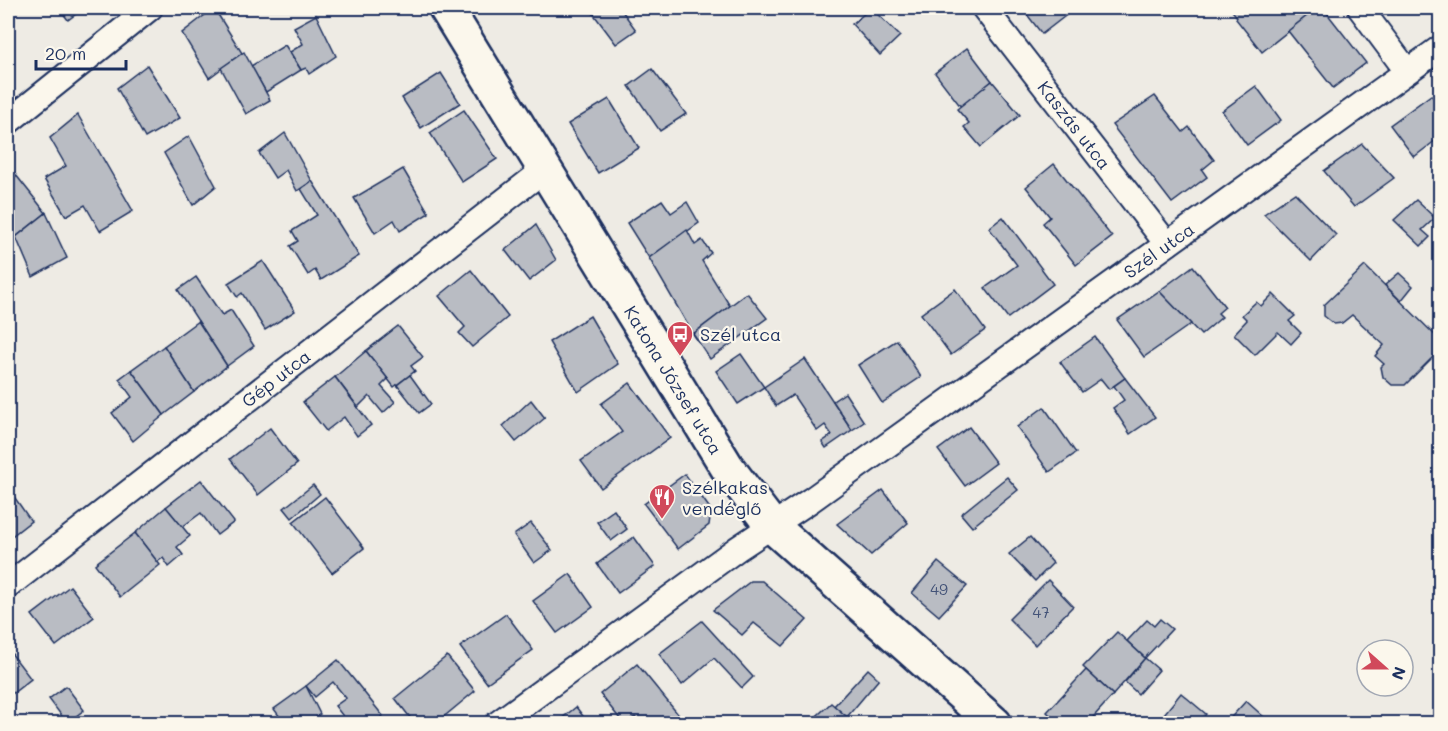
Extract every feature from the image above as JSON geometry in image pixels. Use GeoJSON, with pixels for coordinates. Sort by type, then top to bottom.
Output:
{"type":"FeatureCollection","features":[{"type":"Feature","properties":{"kind":"street"},"geometry":{"type":"LineString","coordinates":[[8,122],[150,8]]}},
{"type":"Feature","properties":{"kind":"street","name":"Katona József utca"},"geometry":{"type":"LineString","coordinates":[[447,8],[727,467],[772,526],[995,723]]}},
{"type":"Feature","properties":{"kind":"street","name":"Kaszás utca"},"geometry":{"type":"LineString","coordinates":[[984,8],[1167,244]]}},
{"type":"Feature","properties":{"kind":"street"},"geometry":{"type":"LineString","coordinates":[[1360,8],[1407,71]]}},
{"type":"Feature","properties":{"kind":"street","name":"Szél utca"},"geometry":{"type":"LineString","coordinates":[[497,723],[1440,48]]}},
{"type":"Feature","properties":{"kind":"street","name":"Gép utca"},"geometry":{"type":"LineString","coordinates":[[8,586],[544,170]]}},
{"type":"Feature","properties":{"kind":"building"},"geometry":{"type":"Polygon","coordinates":[[[59,8],[84,8],[68,20],[59,8]]]}},
{"type":"Feature","properties":{"kind":"building"},"geometry":{"type":"Polygon","coordinates":[[[214,8],[242,53],[209,78],[182,33],[214,8]]]}},
{"type":"Feature","properties":{"kind":"building"},"geometry":{"type":"Polygon","coordinates":[[[589,8],[620,8],[636,30],[616,44],[589,8]]]}},
{"type":"Feature","properties":{"kind":"building"},"geometry":{"type":"Polygon","coordinates":[[[871,8],[900,36],[880,55],[852,24],[871,8]]]}},
{"type":"Feature","properties":{"kind":"building"},"geometry":{"type":"Polygon","coordinates":[[[1022,8],[1071,8],[1073,10],[1042,34],[1022,8]]]}},
{"type":"Feature","properties":{"kind":"building"},"geometry":{"type":"Polygon","coordinates":[[[1230,8],[1317,8],[1262,52],[1230,8]]]}},
{"type":"Feature","properties":{"kind":"building"},"geometry":{"type":"Polygon","coordinates":[[[1317,8],[1323,8],[1366,63],[1333,88],[1288,31],[1317,8]]]}},
{"type":"Feature","properties":{"kind":"building"},"geometry":{"type":"Polygon","coordinates":[[[316,15],[336,56],[309,74],[306,68],[301,70],[290,52],[303,44],[294,27],[316,15]]]}},
{"type":"Feature","properties":{"kind":"building"},"geometry":{"type":"Polygon","coordinates":[[[285,45],[301,70],[266,92],[251,66],[285,45]]]}},
{"type":"Feature","properties":{"kind":"building"},"geometry":{"type":"Polygon","coordinates":[[[967,48],[992,81],[961,107],[935,73],[967,48]]]}},
{"type":"Feature","properties":{"kind":"building"},"geometry":{"type":"Polygon","coordinates":[[[244,52],[270,100],[246,114],[221,68],[244,52]]]}},
{"type":"Feature","properties":{"kind":"building"},"geometry":{"type":"Polygon","coordinates":[[[147,65],[180,118],[145,138],[117,88],[147,65]]]}},
{"type":"Feature","properties":{"kind":"building"},"geometry":{"type":"Polygon","coordinates":[[[652,69],[686,114],[660,131],[629,86],[652,69]]]}},
{"type":"Feature","properties":{"kind":"building"},"geometry":{"type":"Polygon","coordinates":[[[441,73],[460,103],[421,128],[402,98],[441,73]]]}},
{"type":"Feature","properties":{"kind":"building"},"geometry":{"type":"Polygon","coordinates":[[[992,81],[1020,115],[981,147],[964,127],[969,123],[957,109],[992,81]]]}},
{"type":"Feature","properties":{"kind":"building"},"geometry":{"type":"Polygon","coordinates":[[[1256,86],[1281,120],[1247,145],[1222,111],[1256,86]]]}},
{"type":"Feature","properties":{"kind":"building"},"geometry":{"type":"Polygon","coordinates":[[[1431,95],[1440,105],[1440,137],[1414,157],[1390,125],[1431,95]]]}},
{"type":"Feature","properties":{"kind":"building"},"geometry":{"type":"Polygon","coordinates":[[[1155,96],[1183,132],[1189,127],[1214,160],[1202,170],[1207,177],[1172,203],[1112,125],[1155,96]]]}},
{"type":"Feature","properties":{"kind":"building"},"geometry":{"type":"Polygon","coordinates":[[[609,99],[639,148],[598,173],[568,124],[609,99]]]}},
{"type":"Feature","properties":{"kind":"building"},"geometry":{"type":"Polygon","coordinates":[[[464,110],[497,159],[462,182],[430,133],[464,110]]]}},
{"type":"Feature","properties":{"kind":"building"},"geometry":{"type":"Polygon","coordinates":[[[78,115],[133,211],[100,231],[85,205],[66,216],[44,179],[66,166],[50,138],[78,115]]]}},
{"type":"Feature","properties":{"kind":"building"},"geometry":{"type":"Polygon","coordinates":[[[285,133],[312,181],[297,191],[286,170],[275,178],[259,153],[285,133]]]}},
{"type":"Feature","properties":{"kind":"building"},"geometry":{"type":"Polygon","coordinates":[[[189,136],[216,186],[193,205],[164,153],[189,136]]]}},
{"type":"Feature","properties":{"kind":"building"},"geometry":{"type":"Polygon","coordinates":[[[1362,144],[1394,178],[1354,207],[1324,171],[1362,144]]]}},
{"type":"Feature","properties":{"kind":"building"},"geometry":{"type":"Polygon","coordinates":[[[1054,164],[1112,237],[1076,265],[1043,223],[1050,217],[1026,187],[1054,164]]]}},
{"type":"Feature","properties":{"kind":"building"},"geometry":{"type":"Polygon","coordinates":[[[403,169],[429,213],[400,231],[394,220],[375,233],[354,198],[403,169]]]}},
{"type":"Feature","properties":{"kind":"building"},"geometry":{"type":"Polygon","coordinates":[[[12,170],[46,213],[8,243],[8,174],[12,170]]]}},
{"type":"Feature","properties":{"kind":"building"},"geometry":{"type":"Polygon","coordinates":[[[312,181],[359,256],[321,280],[315,270],[308,275],[290,246],[298,241],[292,231],[317,215],[301,189],[312,181]]]}},
{"type":"Feature","properties":{"kind":"building"},"geometry":{"type":"Polygon","coordinates":[[[1295,193],[1336,235],[1311,261],[1264,214],[1295,193]]]}},
{"type":"Feature","properties":{"kind":"building"},"geometry":{"type":"Polygon","coordinates":[[[662,200],[671,213],[687,202],[699,223],[649,258],[627,223],[662,200]]]}},
{"type":"Feature","properties":{"kind":"building"},"geometry":{"type":"Polygon","coordinates":[[[1416,200],[1435,218],[1422,230],[1430,237],[1421,246],[1394,220],[1416,200]]]}},
{"type":"Feature","properties":{"kind":"building"},"geometry":{"type":"Polygon","coordinates":[[[46,213],[67,258],[33,277],[16,237],[46,213]]]}},
{"type":"Feature","properties":{"kind":"building"},"geometry":{"type":"Polygon","coordinates":[[[1003,217],[1053,284],[1008,318],[985,288],[1017,265],[989,228],[1003,217]]]}},
{"type":"Feature","properties":{"kind":"building"},"geometry":{"type":"Polygon","coordinates":[[[536,225],[556,260],[529,281],[505,250],[536,225]]]}},
{"type":"Feature","properties":{"kind":"building"},"geometry":{"type":"Polygon","coordinates":[[[687,230],[695,245],[702,240],[711,253],[702,261],[730,306],[693,334],[649,258],[687,230]]]}},
{"type":"Feature","properties":{"kind":"building"},"geometry":{"type":"Polygon","coordinates":[[[263,261],[295,311],[265,330],[242,293],[237,297],[228,283],[263,261]]]}},
{"type":"Feature","properties":{"kind":"building"},"geometry":{"type":"Polygon","coordinates":[[[1193,266],[1225,307],[1218,313],[1222,317],[1201,335],[1159,291],[1193,266]]]}},
{"type":"Feature","properties":{"kind":"building"},"geometry":{"type":"Polygon","coordinates":[[[1365,266],[1440,340],[1440,350],[1405,385],[1392,385],[1383,377],[1381,367],[1384,364],[1375,356],[1384,345],[1352,315],[1342,323],[1334,324],[1324,316],[1324,305],[1365,266]]]}},
{"type":"Feature","properties":{"kind":"building"},"geometry":{"type":"Polygon","coordinates":[[[471,270],[508,317],[472,347],[459,333],[465,327],[439,296],[471,270]]]}},
{"type":"Feature","properties":{"kind":"building"},"geometry":{"type":"Polygon","coordinates":[[[1399,273],[1413,286],[1401,301],[1385,285],[1399,273]]]}},
{"type":"Feature","properties":{"kind":"building"},"geometry":{"type":"Polygon","coordinates":[[[196,277],[222,315],[231,310],[254,346],[227,366],[178,290],[196,277]]]}},
{"type":"Feature","properties":{"kind":"building"},"geometry":{"type":"Polygon","coordinates":[[[955,289],[985,330],[951,355],[921,314],[955,289]]]}},
{"type":"Feature","properties":{"kind":"building"},"geometry":{"type":"Polygon","coordinates":[[[1159,291],[1191,324],[1144,357],[1117,320],[1159,291]]]}},
{"type":"Feature","properties":{"kind":"building"},"geometry":{"type":"Polygon","coordinates":[[[747,293],[767,318],[710,359],[693,334],[747,293]]]}},
{"type":"Feature","properties":{"kind":"building"},"geometry":{"type":"Polygon","coordinates":[[[1273,294],[1295,316],[1289,321],[1301,333],[1291,344],[1278,332],[1255,355],[1234,334],[1247,320],[1242,315],[1256,302],[1261,306],[1273,294]]]}},
{"type":"Feature","properties":{"kind":"building"},"geometry":{"type":"Polygon","coordinates":[[[590,316],[618,364],[578,392],[549,342],[590,316]]]}},
{"type":"Feature","properties":{"kind":"building"},"geometry":{"type":"Polygon","coordinates":[[[198,321],[227,366],[194,392],[164,346],[198,321]]]}},
{"type":"Feature","properties":{"kind":"building"},"geometry":{"type":"Polygon","coordinates":[[[398,326],[423,357],[411,366],[415,371],[394,387],[366,351],[398,326]]]}},
{"type":"Feature","properties":{"kind":"building"},"geometry":{"type":"Polygon","coordinates":[[[1095,337],[1125,378],[1109,389],[1101,379],[1082,392],[1060,362],[1095,337]]]}},
{"type":"Feature","properties":{"kind":"building"},"geometry":{"type":"Polygon","coordinates":[[[897,340],[921,377],[882,403],[858,365],[897,340]]]}},
{"type":"Feature","properties":{"kind":"building"},"geometry":{"type":"Polygon","coordinates":[[[164,346],[194,392],[164,415],[131,370],[164,346]]]}},
{"type":"Feature","properties":{"kind":"building"},"geometry":{"type":"Polygon","coordinates":[[[366,351],[388,379],[381,386],[395,402],[383,413],[369,396],[358,407],[335,377],[366,351]]]}},
{"type":"Feature","properties":{"kind":"building"},"geometry":{"type":"Polygon","coordinates":[[[741,354],[764,387],[738,404],[716,371],[741,354]]]}},
{"type":"Feature","properties":{"kind":"building"},"geometry":{"type":"Polygon","coordinates":[[[805,359],[852,430],[826,448],[822,442],[832,435],[825,425],[817,431],[793,395],[776,406],[764,387],[805,359]]]}},
{"type":"Feature","properties":{"kind":"building"},"geometry":{"type":"Polygon","coordinates":[[[131,370],[164,415],[133,441],[112,413],[132,397],[119,379],[131,370]]]}},
{"type":"Feature","properties":{"kind":"building"},"geometry":{"type":"Polygon","coordinates":[[[410,375],[431,404],[419,413],[397,385],[410,375]]]}},
{"type":"Feature","properties":{"kind":"building"},"geometry":{"type":"Polygon","coordinates":[[[335,377],[371,425],[357,436],[344,417],[326,431],[303,402],[335,377]]]}},
{"type":"Feature","properties":{"kind":"building"},"geometry":{"type":"Polygon","coordinates":[[[1125,378],[1155,417],[1130,434],[1113,408],[1124,400],[1114,386],[1125,378]]]}},
{"type":"Feature","properties":{"kind":"building"},"geometry":{"type":"Polygon","coordinates":[[[630,383],[670,438],[601,488],[581,461],[622,432],[601,404],[630,383]]]}},
{"type":"Feature","properties":{"kind":"building"},"geometry":{"type":"Polygon","coordinates":[[[845,393],[864,422],[852,430],[833,401],[845,393]]]}},
{"type":"Feature","properties":{"kind":"building"},"geometry":{"type":"Polygon","coordinates":[[[531,400],[545,418],[516,442],[503,426],[531,400]]]}},
{"type":"Feature","properties":{"kind":"building"},"geometry":{"type":"Polygon","coordinates":[[[1044,407],[1076,453],[1049,472],[1017,427],[1044,407]]]}},
{"type":"Feature","properties":{"kind":"building"},"geometry":{"type":"Polygon","coordinates":[[[969,427],[996,463],[965,486],[938,450],[969,427]]]}},
{"type":"Feature","properties":{"kind":"building"},"geometry":{"type":"Polygon","coordinates":[[[270,428],[297,464],[258,495],[230,459],[270,428]]]}},
{"type":"Feature","properties":{"kind":"building"},"geometry":{"type":"Polygon","coordinates":[[[685,474],[711,510],[709,525],[678,549],[644,504],[685,474]]]}},
{"type":"Feature","properties":{"kind":"building"},"geometry":{"type":"Polygon","coordinates":[[[1007,477],[1018,490],[972,527],[961,514],[1007,477]]]}},
{"type":"Feature","properties":{"kind":"building"},"geometry":{"type":"Polygon","coordinates":[[[201,480],[234,522],[217,535],[201,513],[182,527],[166,507],[201,480]]]}},
{"type":"Feature","properties":{"kind":"building"},"geometry":{"type":"Polygon","coordinates":[[[313,485],[320,494],[292,518],[284,508],[313,485]]]}},
{"type":"Feature","properties":{"kind":"building"},"geometry":{"type":"Polygon","coordinates":[[[8,488],[31,521],[8,539],[8,488]]]}},
{"type":"Feature","properties":{"kind":"building"},"geometry":{"type":"Polygon","coordinates":[[[883,490],[908,523],[871,555],[837,524],[883,490]]]}},
{"type":"Feature","properties":{"kind":"building"},"geometry":{"type":"Polygon","coordinates":[[[325,497],[364,548],[332,573],[293,522],[325,497]]]}},
{"type":"Feature","properties":{"kind":"building"},"geometry":{"type":"Polygon","coordinates":[[[166,507],[190,536],[177,547],[183,555],[169,567],[163,558],[157,562],[135,533],[166,507]]]}},
{"type":"Feature","properties":{"kind":"building"},"geometry":{"type":"Polygon","coordinates":[[[614,510],[627,529],[611,541],[597,522],[614,510]]]}},
{"type":"Feature","properties":{"kind":"building"},"geometry":{"type":"Polygon","coordinates":[[[531,523],[552,550],[534,563],[514,535],[531,523]]]}},
{"type":"Feature","properties":{"kind":"building"},"geometry":{"type":"Polygon","coordinates":[[[135,533],[160,565],[120,597],[95,564],[135,533]]]}},
{"type":"Feature","properties":{"kind":"building"},"geometry":{"type":"Polygon","coordinates":[[[634,537],[655,566],[618,593],[597,564],[634,537]]]}},
{"type":"Feature","properties":{"kind":"building"},"geometry":{"type":"Polygon","coordinates":[[[1030,537],[1053,563],[1035,581],[1009,554],[1030,537]]]}},
{"type":"Feature","properties":{"kind":"building"},"geometry":{"type":"Polygon","coordinates":[[[938,562],[967,586],[939,616],[912,593],[938,562]]]}},
{"type":"Feature","properties":{"kind":"building"},"geometry":{"type":"Polygon","coordinates":[[[570,574],[593,607],[557,633],[533,601],[570,574]]]}},
{"type":"Feature","properties":{"kind":"building"},"geometry":{"type":"Polygon","coordinates":[[[1048,580],[1073,606],[1035,645],[1009,619],[1048,580]]]}},
{"type":"Feature","properties":{"kind":"building"},"geometry":{"type":"Polygon","coordinates":[[[751,581],[762,581],[807,620],[783,646],[754,623],[742,635],[713,610],[751,581]]]}},
{"type":"Feature","properties":{"kind":"building"},"geometry":{"type":"Polygon","coordinates":[[[70,586],[94,617],[56,646],[32,615],[70,586]]]}},
{"type":"Feature","properties":{"kind":"building"},"geometry":{"type":"Polygon","coordinates":[[[506,614],[533,650],[487,683],[460,647],[506,614]]]}},
{"type":"Feature","properties":{"kind":"building"},"geometry":{"type":"Polygon","coordinates":[[[1160,619],[1172,629],[1145,658],[1127,641],[1147,620],[1154,626],[1160,619]]]}},
{"type":"Feature","properties":{"kind":"building"},"geometry":{"type":"Polygon","coordinates":[[[702,621],[753,677],[742,688],[714,658],[682,685],[659,654],[702,621]]]}},
{"type":"Feature","properties":{"kind":"building"},"geometry":{"type":"Polygon","coordinates":[[[1117,632],[1145,658],[1113,695],[1083,667],[1117,632]]]}},
{"type":"Feature","properties":{"kind":"building"},"geometry":{"type":"Polygon","coordinates":[[[8,649],[31,679],[8,697],[8,649]]]}},
{"type":"Feature","properties":{"kind":"building"},"geometry":{"type":"Polygon","coordinates":[[[447,656],[475,691],[435,724],[415,724],[395,698],[447,656]]]}},
{"type":"Feature","properties":{"kind":"building"},"geometry":{"type":"Polygon","coordinates":[[[1145,658],[1159,670],[1138,694],[1125,682],[1145,658]]]}},
{"type":"Feature","properties":{"kind":"building"},"geometry":{"type":"Polygon","coordinates":[[[338,660],[383,716],[374,724],[349,724],[335,706],[346,698],[333,682],[315,697],[306,686],[338,660]]]}},
{"type":"Feature","properties":{"kind":"building"},"geometry":{"type":"Polygon","coordinates":[[[637,664],[686,724],[640,724],[635,717],[624,724],[600,694],[637,664]]]}},
{"type":"Feature","properties":{"kind":"building"},"geometry":{"type":"Polygon","coordinates":[[[868,669],[879,679],[847,717],[834,706],[868,669]]]}},
{"type":"Feature","properties":{"kind":"building"},"geometry":{"type":"Polygon","coordinates":[[[1086,670],[1113,695],[1087,724],[1059,724],[1047,712],[1086,670]]]}},
{"type":"Feature","properties":{"kind":"building"},"geometry":{"type":"Polygon","coordinates":[[[66,686],[84,710],[67,723],[49,699],[66,686]]]}},
{"type":"Feature","properties":{"kind":"building"},"geometry":{"type":"Polygon","coordinates":[[[306,686],[320,714],[312,721],[314,724],[285,724],[274,709],[306,686]]]}},
{"type":"Feature","properties":{"kind":"building"},"geometry":{"type":"Polygon","coordinates":[[[1181,693],[1206,714],[1198,724],[1156,724],[1181,693]]]}},
{"type":"Feature","properties":{"kind":"building"},"geometry":{"type":"Polygon","coordinates":[[[1246,701],[1264,717],[1258,724],[1225,724],[1246,701]]]}},
{"type":"Feature","properties":{"kind":"building"},"geometry":{"type":"Polygon","coordinates":[[[831,703],[847,717],[844,724],[808,724],[831,703]]]}},
{"type":"Feature","properties":{"kind":"building"},"geometry":{"type":"Polygon","coordinates":[[[576,707],[589,724],[555,724],[576,707]]]}},
{"type":"Feature","properties":{"kind":"place","name":"Szél utca"},"geometry":{"type":"Point","coordinates":[680,357]}},
{"type":"Feature","properties":{"kind":"place","name":"Szélkakas vendéglő"},"geometry":{"type":"Point","coordinates":[662,520]}}]}
